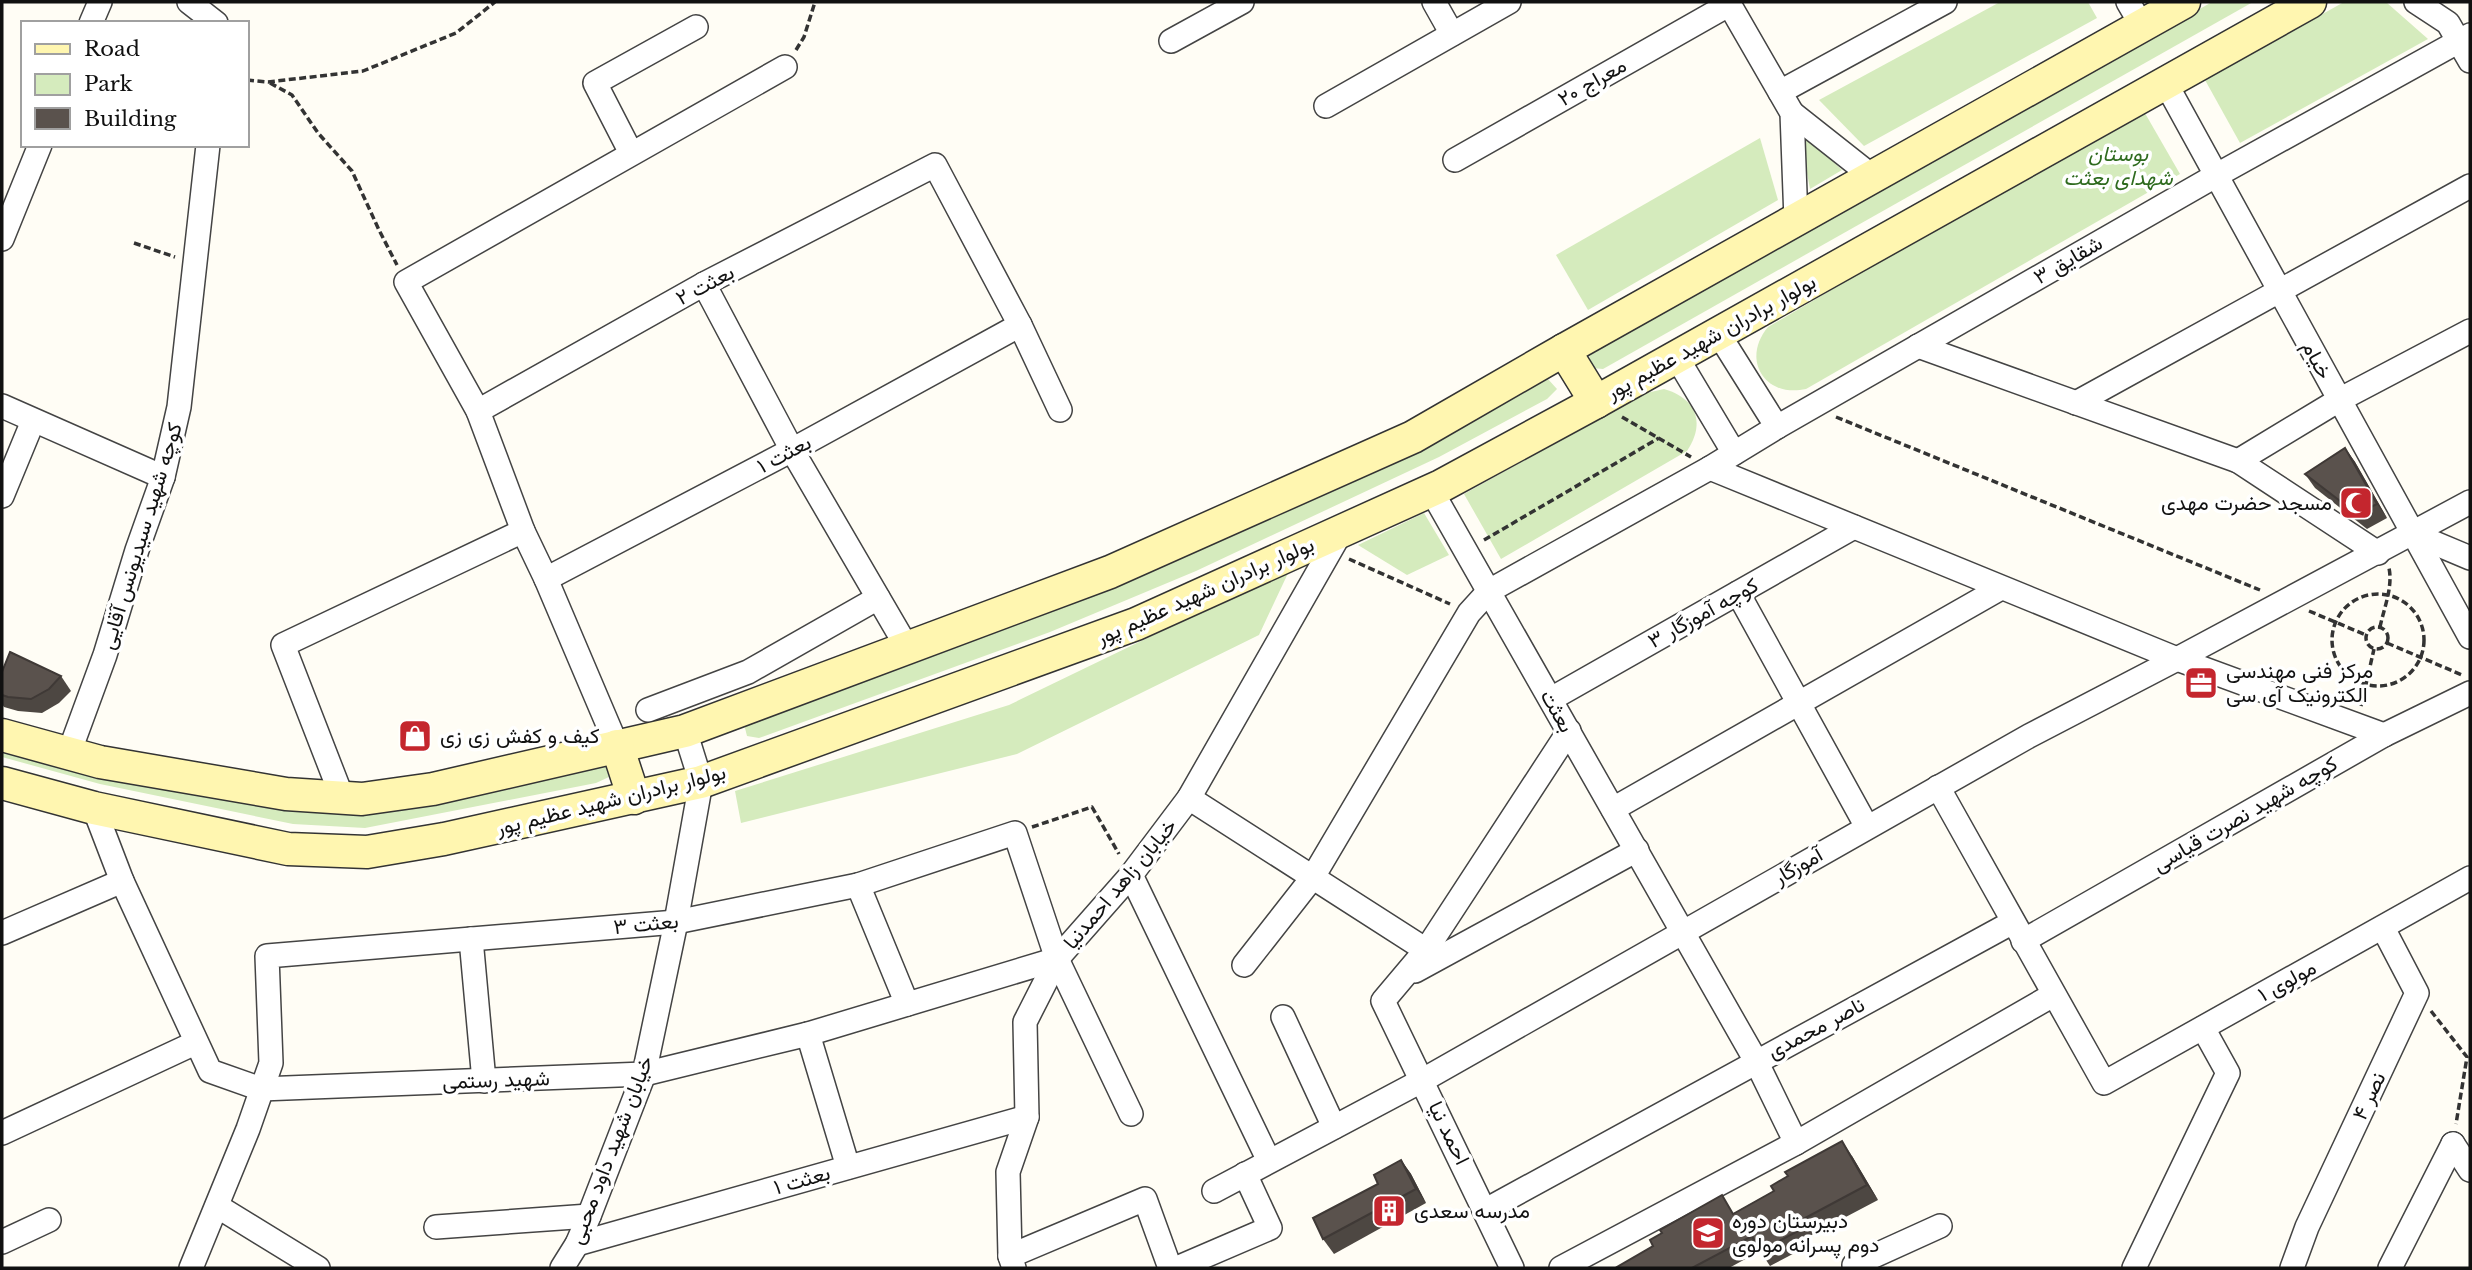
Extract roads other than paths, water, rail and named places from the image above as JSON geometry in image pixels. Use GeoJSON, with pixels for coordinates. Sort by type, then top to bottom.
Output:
{"type":"FeatureCollection","features":[{"type":"Feature","properties":{"kind":"main road"},"geometry":{"type":"LineString","coordinates":[[2,735],[100,762],[286,794],[362,799],[433,789],[685,731],[1110,572],[1413,437],[1873,177],[2135,14],[2185,2]]}},
{"type":"Feature","properties":{"kind":"main road","name":"بولوار برادران شهید عظیم‌ پور"},"geometry":{"type":"LineString","coordinates":[[2,783],[94,808],[288,849],[367,852],[444,839],[701,782],[1136,624],[1337,540],[1595,402],[2310,2]]}},
{"type":"Feature","properties":{"kind":"main road"},"geometry":{"type":"LineString","coordinates":[[1564,350],[1595,402]]}},
{"type":"Feature","properties":{"kind":"main road"},"geometry":{"type":"LineString","coordinates":[[617,746],[634,798]]}},
{"type":"Feature","properties":{"kind":"street"},"geometry":{"type":"LineString","coordinates":[[92,21],[100,2]]}},
{"type":"Feature","properties":{"kind":"street"},"geometry":{"type":"LineString","coordinates":[[189,2],[213,21]]}},
{"type":"Feature","properties":{"kind":"street"},"geometry":{"type":"LineString","coordinates":[[1171,41],[1242,2]]}},
{"type":"Feature","properties":{"kind":"street"},"geometry":{"type":"LineString","coordinates":[[1434,2],[1452,34]]}},
{"type":"Feature","properties":{"kind":"street"},"geometry":{"type":"LineString","coordinates":[[1326,106],[1509,2]]}},
{"type":"Feature","properties":{"kind":"street"},"geometry":{"type":"LineString","coordinates":[[1780,92],[1945,2]]}},
{"type":"Feature","properties":{"kind":"street"},"geometry":{"type":"LineString","coordinates":[[2416,2],[2456,25],[2470,61]]}},
{"type":"Feature","properties":{"kind":"street"},"geometry":{"type":"LineString","coordinates":[[1729,3],[1792,113],[1873,177]]}},
{"type":"Feature","properties":{"kind":"street","name":"معراج ۲۰"},"geometry":{"type":"LineString","coordinates":[[1455,160],[1729,3]]}},
{"type":"Feature","properties":{"kind":"street","name":"شقایق ۳"},"geometry":{"type":"LineString","coordinates":[[1244,965],[1313,877],[1469,613],[1489,591],[1710,468],[1811,407],[2217,175],[2456,25]]}},
{"type":"Feature","properties":{"kind":"street"},"geometry":{"type":"LineString","coordinates":[[631,153],[595,83],[696,27]]}},
{"type":"Feature","properties":{"kind":"street"},"geometry":{"type":"LineString","coordinates":[[617,746],[523,531],[478,411],[406,282],[785,67]]}},
{"type":"Feature","properties":{"kind":"street","name":"خیام"},"geometry":{"type":"LineString","coordinates":[[2165,82],[2470,637]]}},
{"type":"Feature","properties":{"kind":"street"},"geometry":{"type":"LineString","coordinates":[[1792,113],[1796,220]]}},
{"type":"Feature","properties":{"kind":"street"},"geometry":{"type":"LineString","coordinates":[[2,239],[39,147]]}},
{"type":"Feature","properties":{"kind":"street","name":"کوچه شهید سیدیونس آقایی"},"geometry":{"type":"LineString","coordinates":[[69,753],[105,655],[137,550],[163,477],[180,407],[208,147]]}},
{"type":"Feature","properties":{"kind":"street","name":"بعثت ۲"},"geometry":{"type":"LineString","coordinates":[[478,411],[704,284],[934,165],[1020,325]]}},
{"type":"Feature","properties":{"kind":"street"},"geometry":{"type":"LineString","coordinates":[[2076,404],[2470,186]]}},
{"type":"Feature","properties":{"kind":"street"},"geometry":{"type":"LineString","coordinates":[[704,284],[792,450],[908,649]]}},
{"type":"Feature","properties":{"kind":"street"},"geometry":{"type":"LineString","coordinates":[[1020,325],[1060,410]]}},
{"type":"Feature","properties":{"kind":"street","name":"بعثت ۱"},"geometry":{"type":"LineString","coordinates":[[546,579],[792,450],[1020,325]]}},
{"type":"Feature","properties":{"kind":"street"},"geometry":{"type":"LineString","coordinates":[[2238,461],[2339,400],[2470,331]]}},
{"type":"Feature","properties":{"kind":"street"},"geometry":{"type":"LineString","coordinates":[[1718,333],[1777,427]]}},
{"type":"Feature","properties":{"kind":"street"},"geometry":{"type":"LineString","coordinates":[[1918,346],[2238,461],[2378,552]]}},
{"type":"Feature","properties":{"kind":"street"},"geometry":{"type":"LineString","coordinates":[[1676,356],[1734,453]]}},
{"type":"Feature","properties":{"kind":"street"},"geometry":{"type":"LineString","coordinates":[[2,406],[163,477]]}},
{"type":"Feature","properties":{"kind":"street"},"geometry":{"type":"LineString","coordinates":[[2,496],[33,421]]}},
{"type":"Feature","properties":{"kind":"street"},"geometry":{"type":"LineString","coordinates":[[1710,468],[2177,659],[2384,735]]}},
{"type":"Feature","properties":{"kind":"street","name":"بعثت"},"geometry":{"type":"LineString","coordinates":[[1431,490],[1684,931],[1756,1061],[1796,1143]]}},
{"type":"Feature","properties":{"kind":"street","name":"آموزگار"},"geometry":{"type":"LineString","coordinates":[[1423,1080],[2029,736],[2470,502]]}},
{"type":"Feature","properties":{"kind":"street","name":"کوچه آموزگار ۳"},"geometry":{"type":"LineString","coordinates":[[1551,699],[1854,527]]}},
{"type":"Feature","properties":{"kind":"street"},"geometry":{"type":"LineString","coordinates":[[342,797],[283,645],[523,531]]}},
{"type":"Feature","properties":{"kind":"street"},"geometry":{"type":"LineString","coordinates":[[2413,534],[2470,558]]}},
{"type":"Feature","properties":{"kind":"street","name":"خیابان زاهد احمدنیا"},"geometry":{"type":"LineString","coordinates":[[1012,1262],[1008,1172],[1027,1117],[1025,1022],[1057,959],[1131,874],[1189,798],[1337,540]]}},
{"type":"Feature","properties":{"kind":"street"},"geometry":{"type":"LineString","coordinates":[[1614,808],[2001,588]]}},
{"type":"Feature","properties":{"kind":"street"},"geometry":{"type":"LineString","coordinates":[[1738,593],[1867,827]]}},
{"type":"Feature","properties":{"kind":"street"},"geometry":{"type":"LineString","coordinates":[[648,710],[748,672],[878,598]]}},
{"type":"Feature","properties":{"kind":"street","name":"کوچه شهید نصرت قیاسی"},"geometry":{"type":"LineString","coordinates":[[2018,932],[2384,735],[2470,693]]}},
{"type":"Feature","properties":{"kind":"street"},"geometry":{"type":"LineString","coordinates":[[685,731],[701,782]]}},
{"type":"Feature","properties":{"kind":"street"},"geometry":{"type":"LineString","coordinates":[[1423,1080],[1383,1001],[1426,950],[1569,731]]}},
{"type":"Feature","properties":{"kind":"street","name":"خیابان شهید داود محبی"},"geometry":{"type":"LineString","coordinates":[[562,1268],[577,1244],[589,1216],[644,1074],[676,922],[701,782]]}},
{"type":"Feature","properties":{"kind":"street"},"geometry":{"type":"LineString","coordinates":[[1561,1268],[1796,1143],[2053,995],[1938,787]]}},
{"type":"Feature","properties":{"kind":"street"},"geometry":{"type":"LineString","coordinates":[[1189,798],[1426,950]]}},
{"type":"Feature","properties":{"kind":"street","name":"شهید رستمی"},"geometry":{"type":"LineString","coordinates":[[94,808],[122,881],[209,1071],[261,1089],[644,1074],[808,1034],[1057,959]]}},
{"type":"Feature","properties":{"kind":"street","name":"بعثت ۳"},"geometry":{"type":"LineString","coordinates":[[261,1089],[271,1063],[267,956],[676,922],[858,885],[1015,833],[1057,959]]}},
{"type":"Feature","properties":{"kind":"street"},"geometry":{"type":"LineString","coordinates":[[1404,977],[1637,850]]}},
{"type":"Feature","properties":{"kind":"street"},"geometry":{"type":"LineString","coordinates":[[1131,874],[1269,1161]]}},
{"type":"Feature","properties":{"kind":"street","name":"مولوی ۱"},"geometry":{"type":"LineString","coordinates":[[2053,995],[2104,1083],[2470,878]]}},
{"type":"Feature","properties":{"kind":"street"},"geometry":{"type":"LineString","coordinates":[[2,933],[122,881]]}},
{"type":"Feature","properties":{"kind":"street"},"geometry":{"type":"LineString","coordinates":[[858,885],[907,1004]]}},
{"type":"Feature","properties":{"kind":"street","name":"نصر ۴"},"geometry":{"type":"LineString","coordinates":[[2292,1268],[2307,1227],[2417,993],[2383,928]]}},
{"type":"Feature","properties":{"kind":"street","name":"ناصر محمدی"},"geometry":{"type":"LineString","coordinates":[[1486,1210],[1756,1061],[2018,932]]}},
{"type":"Feature","properties":{"kind":"street"},"geometry":{"type":"LineString","coordinates":[[471,939],[484,1081]]}},
{"type":"Feature","properties":{"kind":"street"},"geometry":{"type":"LineString","coordinates":[[1057,959],[1131,1114]]}},
{"type":"Feature","properties":{"kind":"street"},"geometry":{"type":"LineString","coordinates":[[1283,1017],[1334,1127]]}},
{"type":"Feature","properties":{"kind":"street"},"geometry":{"type":"LineString","coordinates":[[2134,1268],[2228,1073],[2203,1028]]}},
{"type":"Feature","properties":{"kind":"street"},"geometry":{"type":"LineString","coordinates":[[808,1034],[848,1167]]}},
{"type":"Feature","properties":{"kind":"street"},"geometry":{"type":"LineString","coordinates":[[2,1133],[195,1043]]}},
{"type":"Feature","properties":{"kind":"street","name":"احمد نیا"},"geometry":{"type":"LineString","coordinates":[[1214,1191],[1423,1080],[1512,1268]]}},
{"type":"Feature","properties":{"kind":"street"},"geometry":{"type":"LineString","coordinates":[[191,1268],[261,1089]]}},
{"type":"Feature","properties":{"kind":"street","name":"بعثت ۱"},"geometry":{"type":"LineString","coordinates":[[577,1244],[1027,1117]]}},
{"type":"Feature","properties":{"kind":"street"},"geometry":{"type":"LineString","coordinates":[[2462,1139],[2470,1170]]}},
{"type":"Feature","properties":{"kind":"street"},"geometry":{"type":"LineString","coordinates":[[2390,1268],[2462,1139]]}},
{"type":"Feature","properties":{"kind":"street"},"geometry":{"type":"LineString","coordinates":[[1177,1268],[1270,1228],[1245,1174]]}},
{"type":"Feature","properties":{"kind":"street"},"geometry":{"type":"LineString","coordinates":[[1012,1262],[1145,1199],[1170,1268]]}},
{"type":"Feature","properties":{"kind":"street"},"geometry":{"type":"LineString","coordinates":[[217,1206],[318,1268]]}},
{"type":"Feature","properties":{"kind":"street"},"geometry":{"type":"LineString","coordinates":[[436,1227],[589,1216]]}},
{"type":"Feature","properties":{"kind":"street"},"geometry":{"type":"LineString","coordinates":[[2,1242],[49,1220]]}},
{"type":"Feature","properties":{"kind":"street"},"geometry":{"type":"LineString","coordinates":[[1855,1268],[1854,1265],[1940,1226]]}},
{"type":"Feature","properties":{"kind":"place","name":"مسجد حضرت مهدی"},"geometry":{"type":"Point","coordinates":[2356,503]}},
{"type":"Feature","properties":{"kind":"place","name":"مرکز فنی مهندسی الکترونیک آی سی"},"geometry":{"type":"Point","coordinates":[2201,683]}},
{"type":"Feature","properties":{"kind":"place","name":"کیف و کفش زی زی"},"geometry":{"type":"Point","coordinates":[415,736]}},
{"type":"Feature","properties":{"kind":"place","name":"مدرسه سعدی"},"geometry":{"type":"Point","coordinates":[1389,1211]}},
{"type":"Feature","properties":{"kind":"place","name":"دبیرستان دوره دوم پسرانه مولوی"},"geometry":{"type":"Point","coordinates":[1708,1233]}},
{"type":"Feature","properties":{"kind":"park label","name":"بوستان شهدای بعثت"},"geometry":{"type":"Point","coordinates":[2118,166]}}]}
